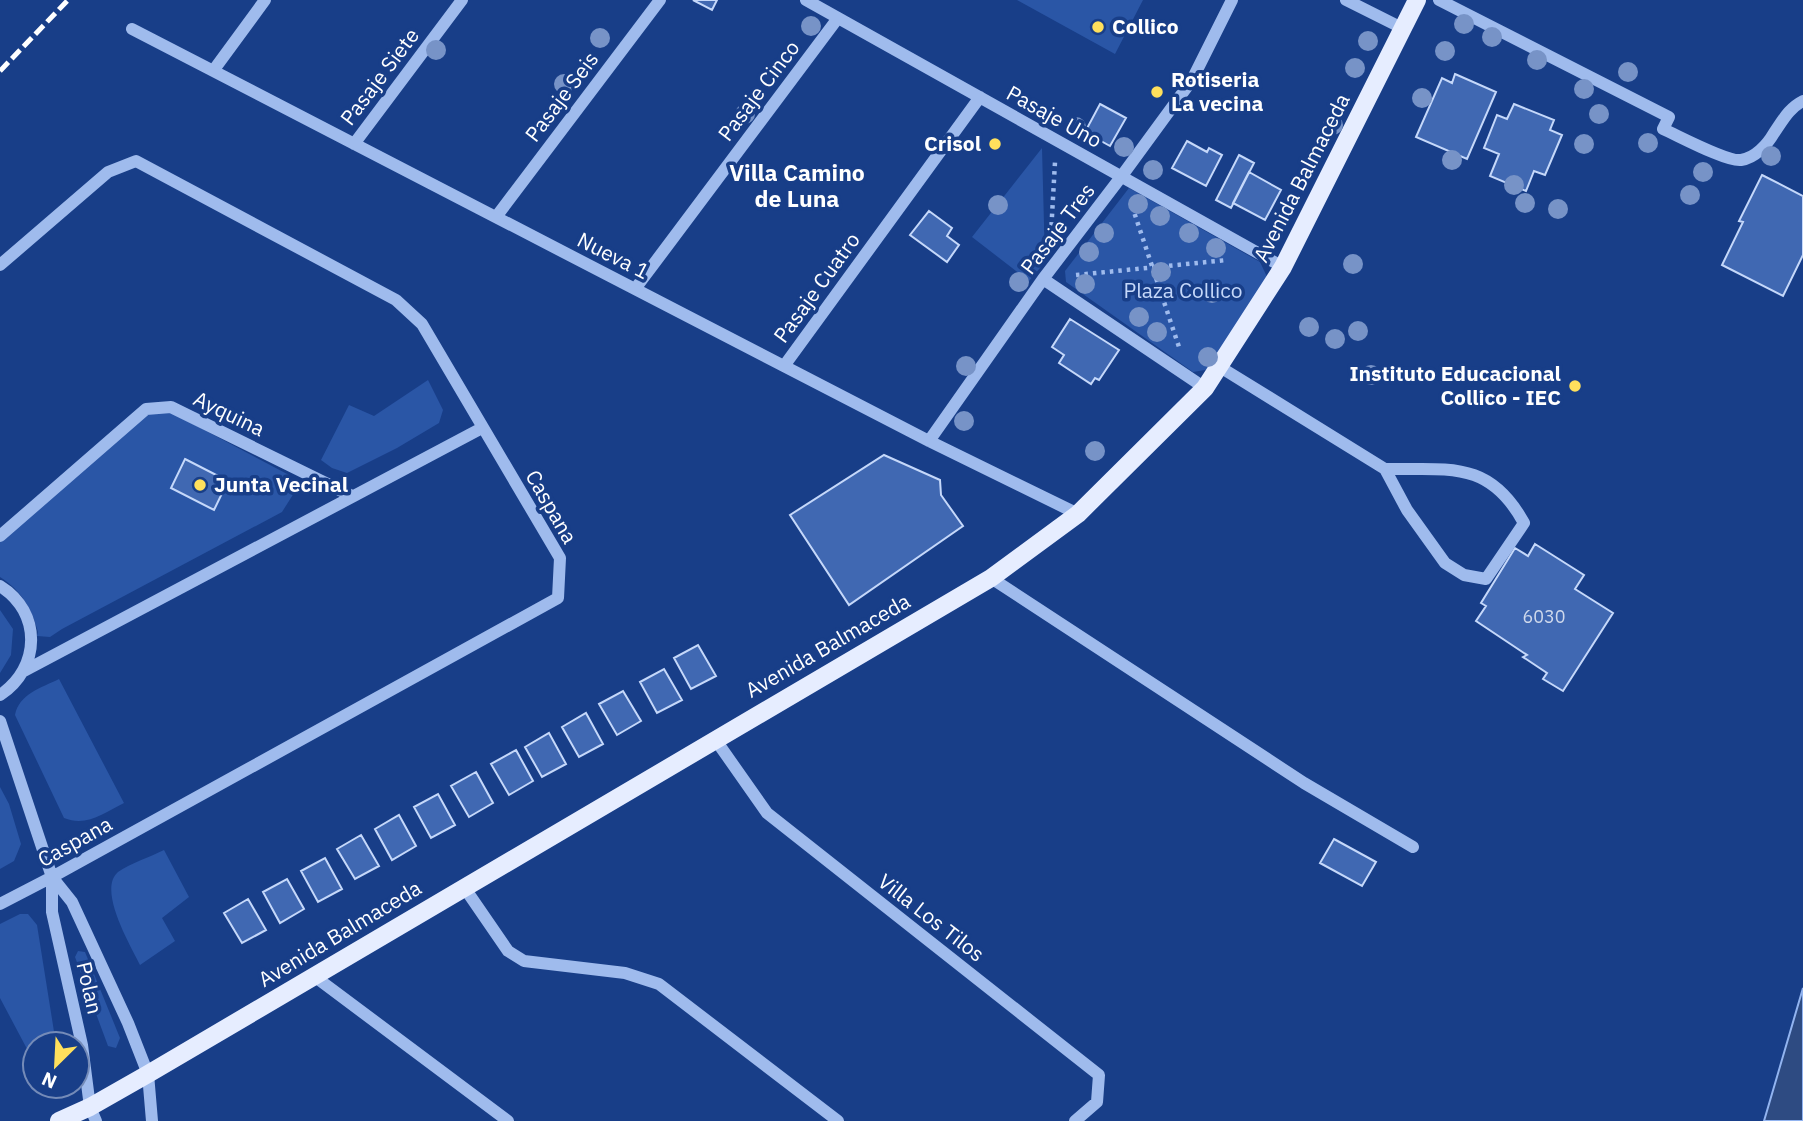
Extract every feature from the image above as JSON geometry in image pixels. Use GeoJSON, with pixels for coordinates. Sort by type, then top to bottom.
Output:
{"type":"FeatureCollection","features":[{"type":"Feature","properties":{"kind":"main road","name":"Avenida Balmaceda"},"geometry":{"type":"LineString","coordinates":[[59,1121],[93,1114],[148,1074],[991,578],[1078,514],[1205,388],[1220,368],[1283,267],[1417,0]]}},
{"type":"Feature","properties":{"kind":"street"},"geometry":{"type":"LineString","coordinates":[[213,71],[265,0]]}},
{"type":"Feature","properties":{"kind":"street","name":"Pasaje Siete"},"geometry":{"type":"LineString","coordinates":[[354,144],[462,0]]}},
{"type":"Feature","properties":{"kind":"street","name":"Pasaje Seis"},"geometry":{"type":"LineString","coordinates":[[496,217],[660,0]]}},
{"type":"Feature","properties":{"kind":"street","name":"Pasaje Uno"},"geometry":{"type":"LineString","coordinates":[[806,0],[1283,267]]}},
{"type":"Feature","properties":{"kind":"street","name":"Pasaje Tres"},"geometry":{"type":"LineString","coordinates":[[929,441],[1046,276],[1192,79],[1232,0]]}},
{"type":"Feature","properties":{"kind":"street"},"geometry":{"type":"LineString","coordinates":[[1346,0],[1404,29]]}},
{"type":"Feature","properties":{"kind":"street"},"geometry":{"type":"LineString","coordinates":[[1438,0],[1669,117],[1664,129],[1739,161],[1755,155],[1771,139],[1792,106],[1803,101]]}},
{"type":"Feature","properties":{"kind":"street","name":"Pasaje Cinco"},"geometry":{"type":"LineString","coordinates":[[635,289],[838,18]]}},
{"type":"Feature","properties":{"kind":"street","name":"Nueva 1"},"geometry":{"type":"LineString","coordinates":[[132,30],[929,441],[1078,514]]}},
{"type":"Feature","properties":{"kind":"street","name":"Pasaje Cuatro"},"geometry":{"type":"LineString","coordinates":[[784,366],[980,97]]}},
{"type":"Feature","properties":{"kind":"street","name":"Caspana"},"geometry":{"type":"LineString","coordinates":[[0,265],[108,172],[136,162],[396,300],[422,324],[560,558],[558,598],[0,904]]}},
{"type":"Feature","properties":{"kind":"street"},"geometry":{"type":"LineString","coordinates":[[1046,276],[1205,388]]}},
{"type":"Feature","properties":{"kind":"street"},"geometry":{"type":"LineString","coordinates":[[1220,368],[1385,469],[1426,539],[1445,563],[1464,575],[1486,579],[1524,523],[1512,501],[1492,482],[1471,473],[1385,469]]}},
{"type":"Feature","properties":{"kind":"street","name":"Ayquina"},"geometry":{"type":"LineString","coordinates":[[0,536],[146,409],[171,407],[352,496]]}},
{"type":"Feature","properties":{"kind":"street"},"geometry":{"type":"LineString","coordinates":[[24,671],[482,428]]}},
{"type":"Feature","properties":{"kind":"street"},"geometry":{"type":"LineString","coordinates":[[991,578],[1304,783],[1413,847]]}},
{"type":"Feature","properties":{"kind":"street"},"geometry":{"type":"LineString","coordinates":[[0,586],[11,592],[25,610],[32,630],[32,651],[24,671],[11,688],[0,695]]}},
{"type":"Feature","properties":{"kind":"street","name":"Polan"},"geometry":{"type":"LineString","coordinates":[[0,721],[52,877],[52,912],[82,1045],[93,1114]]}},
{"type":"Feature","properties":{"kind":"street","name":"Villa Los Tilos"},"geometry":{"type":"LineString","coordinates":[[715,738],[767,813],[1099,1075],[1097,1102],[1075,1121]]}},
{"type":"Feature","properties":{"kind":"street","name":"Polan"},"geometry":{"type":"LineString","coordinates":[[52,877],[72,902],[128,1023],[148,1074],[152,1121]]}},
{"type":"Feature","properties":{"kind":"street"},"geometry":{"type":"LineString","coordinates":[[464,887],[508,951],[523,961],[625,973],[659,984],[838,1121]]}},
{"type":"Feature","properties":{"kind":"street"},"geometry":{"type":"LineString","coordinates":[[314,976],[508,1121]]}},
{"type":"Feature","properties":{"kind":"path"},"geometry":{"type":"LineString","coordinates":[[1056,140],[1046,276],[1263,256]]}},
{"type":"Feature","properties":{"kind":"path"},"geometry":{"type":"LineString","coordinates":[[1121,177],[1182,355]]}},
{"type":"Feature","properties":{"kind":"green space","name":"Collico"},"geometry":{"type":"Polygon","coordinates":[[[1017,0],[1143,0],[1115,54],[1017,0]]]}},
{"type":"Feature","properties":{"kind":"green space"},"geometry":{"type":"Polygon","coordinates":[[[1042,148],[1045,262],[1029,281],[972,237],[1042,148]]]}},
{"type":"Feature","properties":{"kind":"green space","name":"Plaza Collico"},"geometry":{"type":"Polygon","coordinates":[[[1129,188],[1260,262],[1269,281],[1211,369],[1193,372],[1066,282],[1065,271],[1129,188]]]}},
{"type":"Feature","properties":{"kind":"green space"},"geometry":{"type":"Polygon","coordinates":[[[428,380],[443,410],[439,423],[347,473],[332,468],[321,460],[349,405],[374,416],[428,380]]]}},
{"type":"Feature","properties":{"kind":"green space"},"geometry":{"type":"Polygon","coordinates":[[[161,407],[289,475],[294,493],[282,512],[50,637],[37,636],[36,624],[25,601],[0,577],[0,539],[124,427],[161,407]]]}},
{"type":"Feature","properties":{"kind":"green space"},"geometry":{"type":"Polygon","coordinates":[[[0,610],[13,629],[11,655],[0,673],[0,610]]]}},
{"type":"Feature","properties":{"kind":"green space"},"geometry":{"type":"Polygon","coordinates":[[[59,679],[124,803],[88,820],[64,818],[15,715],[26,697],[59,679]]]}},
{"type":"Feature","properties":{"kind":"green space"},"geometry":{"type":"Polygon","coordinates":[[[0,787],[9,804],[21,844],[14,861],[0,869],[0,787]]]}},
{"type":"Feature","properties":{"kind":"green space"},"geometry":{"type":"Polygon","coordinates":[[[164,850],[189,897],[162,918],[175,941],[140,965],[113,904],[113,880],[123,869],[164,850]]]}},
{"type":"Feature","properties":{"kind":"green space"},"geometry":{"type":"Polygon","coordinates":[[[20,914],[28,914],[37,925],[54,1030],[21,1030],[21,1038],[0,998],[0,924],[20,914]]]}},
{"type":"Feature","properties":{"kind":"green space"},"geometry":{"type":"Polygon","coordinates":[[[78,951],[85,952],[120,1038],[116,1048],[108,1046],[75,957],[78,951]]]}},
{"type":"Feature","properties":{"kind":"shaded area"},"geometry":{"type":"Polygon","coordinates":[[[1803,988],[1803,1121],[1764,1121],[1803,988]]]}},
{"type":"Feature","properties":{"kind":"building"},"geometry":{"type":"Polygon","coordinates":[[[693,0],[717,0],[712,10],[693,0]]]}},
{"type":"Feature","properties":{"kind":"building"},"geometry":{"type":"Polygon","coordinates":[[[1455,74],[1496,92],[1467,159],[1416,137],[1442,78],[1452,83],[1455,74]]]}},
{"type":"Feature","properties":{"kind":"building"},"geometry":{"type":"Polygon","coordinates":[[[1100,104],[1126,118],[1110,146],[1085,132],[1100,104]]]}},
{"type":"Feature","properties":{"kind":"building"},"geometry":{"type":"Polygon","coordinates":[[[1514,104],[1554,120],[1550,130],[1562,135],[1545,175],[1534,171],[1526,191],[1490,176],[1499,154],[1484,148],[1497,115],[1507,119],[1514,104]]]}},
{"type":"Feature","properties":{"kind":"building"},"geometry":{"type":"Polygon","coordinates":[[[1187,141],[1207,152],[1209,148],[1222,155],[1206,186],[1172,168],[1187,141]]]}},
{"type":"Feature","properties":{"kind":"building"},"geometry":{"type":"Polygon","coordinates":[[[1239,155],[1254,163],[1231,208],[1216,200],[1239,155]]]}},
{"type":"Feature","properties":{"kind":"building"},"geometry":{"type":"Polygon","coordinates":[[[1249,172],[1281,190],[1265,220],[1233,203],[1249,172]]]}},
{"type":"Feature","properties":{"kind":"building"},"geometry":{"type":"Polygon","coordinates":[[[1762,175],[1803,196],[1803,255],[1783,296],[1722,265],[1743,222],[1739,221],[1762,175]]]}},
{"type":"Feature","properties":{"kind":"building"},"geometry":{"type":"Polygon","coordinates":[[[929,211],[952,228],[947,236],[959,245],[947,262],[910,235],[929,211]]]}},
{"type":"Feature","properties":{"kind":"building"},"geometry":{"type":"Polygon","coordinates":[[[1070,319],[1119,350],[1099,380],[1095,378],[1091,384],[1059,363],[1064,355],[1052,347],[1070,319]]]}},
{"type":"Feature","properties":{"kind":"building"},"geometry":{"type":"Polygon","coordinates":[[[884,455],[940,480],[941,495],[963,526],[849,605],[790,515],[884,455]]]}},
{"type":"Feature","properties":{"kind":"building","name":"Junta Vecinal"},"geometry":{"type":"Polygon","coordinates":[[[185,459],[228,481],[214,510],[171,488],[185,459]]]}},
{"type":"Feature","properties":{"kind":"building"},"geometry":{"type":"Polygon","coordinates":[[[1535,544],[1584,575],[1575,589],[1613,613],[1563,691],[1543,679],[1547,673],[1523,657],[1527,655],[1476,621],[1486,606],[1481,603],[1515,548],[1528,556],[1535,544]]]}},
{"type":"Feature","properties":{"kind":"building"},"geometry":{"type":"Polygon","coordinates":[[[698,645],[716,676],[691,689],[674,658],[698,645]]]}},
{"type":"Feature","properties":{"kind":"building"},"geometry":{"type":"Polygon","coordinates":[[[664,669],[682,700],[657,713],[640,682],[664,669]]]}},
{"type":"Feature","properties":{"kind":"building"},"geometry":{"type":"Polygon","coordinates":[[[623,691],[641,721],[617,735],[599,704],[623,691]]]}},
{"type":"Feature","properties":{"kind":"building"},"geometry":{"type":"Polygon","coordinates":[[[586,713],[603,744],[579,757],[562,727],[586,713]]]}},
{"type":"Feature","properties":{"kind":"building"},"geometry":{"type":"Polygon","coordinates":[[[549,733],[566,764],[542,777],[525,747],[549,733]]]}},
{"type":"Feature","properties":{"kind":"building"},"geometry":{"type":"Polygon","coordinates":[[[516,750],[533,781],[509,795],[491,764],[516,750]]]}},
{"type":"Feature","properties":{"kind":"building"},"geometry":{"type":"Polygon","coordinates":[[[476,772],[493,803],[469,817],[451,786],[476,772]]]}},
{"type":"Feature","properties":{"kind":"building"},"geometry":{"type":"Polygon","coordinates":[[[438,794],[455,825],[431,838],[414,807],[438,794]]]}},
{"type":"Feature","properties":{"kind":"building"},"geometry":{"type":"Polygon","coordinates":[[[399,815],[416,846],[392,860],[375,829],[399,815]]]}},
{"type":"Feature","properties":{"kind":"building"},"geometry":{"type":"Polygon","coordinates":[[[361,835],[379,866],[355,879],[337,849],[361,835]]]}},
{"type":"Feature","properties":{"kind":"building"},"geometry":{"type":"Polygon","coordinates":[[[1334,839],[1376,862],[1362,886],[1320,863],[1334,839]]]}},
{"type":"Feature","properties":{"kind":"building"},"geometry":{"type":"Polygon","coordinates":[[[325,858],[342,889],[318,902],[301,871],[325,858]]]}},
{"type":"Feature","properties":{"kind":"building"},"geometry":{"type":"Polygon","coordinates":[[[287,879],[304,909],[280,923],[263,892],[287,879]]]}},
{"type":"Feature","properties":{"kind":"building"},"geometry":{"type":"Polygon","coordinates":[[[248,899],[266,930],[242,943],[224,913],[248,899]]]}},
{"type":"Feature","properties":{"kind":"railway"},"geometry":{"type":"LineString","coordinates":[[0,71],[68,0]]}},
{"type":"Feature","properties":{"kind":"place","name":"Collico"},"geometry":{"type":"Point","coordinates":[1098,27]}},
{"type":"Feature","properties":{"kind":"place","name":"Rotiseria La vecina"},"geometry":{"type":"Point","coordinates":[1157,92]}},
{"type":"Feature","properties":{"kind":"place","name":"Crisol"},"geometry":{"type":"Point","coordinates":[995,144]}},
{"type":"Feature","properties":{"kind":"place","name":"Instituto Educacional Collico - IEC"},"geometry":{"type":"Point","coordinates":[1575,386]}},
{"type":"Feature","properties":{"kind":"place","name":"Junta Vecinal"},"geometry":{"type":"Point","coordinates":[200,485]}},
{"type":"Feature","properties":{"kind":"district","name":"Villa Camino de Luna"},"geometry":{"type":"Point","coordinates":[797,186]}}]}
